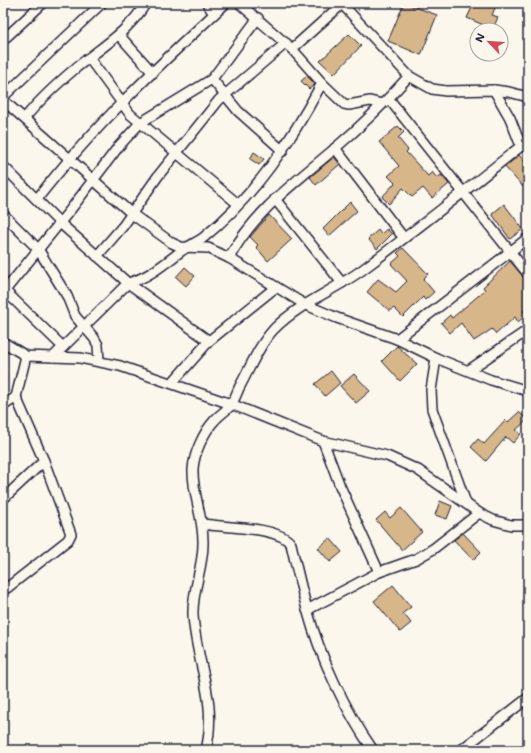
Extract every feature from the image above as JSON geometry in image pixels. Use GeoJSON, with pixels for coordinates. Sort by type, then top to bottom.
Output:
{"type":"FeatureCollection","features":[{"type":"Feature","properties":{"kind":"street"},"geometry":{"type":"LineString","coordinates":[[3,40],[43,3]]}},
{"type":"Feature","properties":{"kind":"street"},"geometry":{"type":"LineString","coordinates":[[3,97],[102,3]]}},
{"type":"Feature","properties":{"kind":"street"},"geometry":{"type":"LineString","coordinates":[[25,118],[47,93],[119,35],[134,20],[146,3]]}},
{"type":"Feature","properties":{"kind":"street"},"geometry":{"type":"LineString","coordinates":[[207,3],[214,14]]}},
{"type":"Feature","properties":{"kind":"street"},"geometry":{"type":"LineString","coordinates":[[37,199],[68,158],[121,103],[226,3]]}},
{"type":"Feature","properties":{"kind":"street"},"geometry":{"type":"LineString","coordinates":[[239,3],[289,46],[322,83],[344,104],[349,105],[370,101],[385,102],[463,193],[528,274]]}},
{"type":"Feature","properties":{"kind":"street"},"geometry":{"type":"LineString","coordinates":[[97,256],[132,214],[158,176],[224,95],[289,46],[342,3],[408,76],[432,89],[446,91],[494,90],[528,97]]}},
{"type":"Feature","properties":{"kind":"street"},"geometry":{"type":"LineString","coordinates":[[63,347],[4,291],[60,223],[119,146],[140,124],[212,79],[258,18]]}},
{"type":"Feature","properties":{"kind":"street"},"geometry":{"type":"LineString","coordinates":[[119,35],[153,73]]}},
{"type":"Feature","properties":{"kind":"street"},"geometry":{"type":"LineString","coordinates":[[89,58],[121,103],[140,124],[238,204]]}},
{"type":"Feature","properties":{"kind":"street"},"geometry":{"type":"LineString","coordinates":[[229,258],[247,229],[276,199],[385,102],[408,76]]}},
{"type":"Feature","properties":{"kind":"street"},"geometry":{"type":"LineString","coordinates":[[212,79],[224,95],[255,128],[283,152]]}},
{"type":"Feature","properties":{"kind":"street"},"geometry":{"type":"LineString","coordinates":[[53,357],[128,283],[144,278],[187,247],[203,238],[238,204],[260,181],[283,152],[322,83]]}},
{"type":"Feature","properties":{"kind":"street"},"geometry":{"type":"LineString","coordinates":[[206,750],[209,735],[208,690],[197,644],[193,614],[194,594],[203,546],[203,524],[194,488],[193,468],[198,451],[213,422],[231,404],[256,356],[273,331],[304,304],[342,283],[524,146],[494,90]]}},
{"type":"Feature","properties":{"kind":"street"},"geometry":{"type":"LineString","coordinates":[[3,100],[132,214],[172,243],[187,247],[208,248],[229,258],[304,304],[336,318],[397,339],[436,358],[528,391]]}},
{"type":"Feature","properties":{"kind":"street"},"geometry":{"type":"LineString","coordinates":[[335,148],[403,238]]}},
{"type":"Feature","properties":{"kind":"street"},"geometry":{"type":"LineString","coordinates":[[3,166],[60,223],[128,283],[209,341]]}},
{"type":"Feature","properties":{"kind":"street"},"geometry":{"type":"LineString","coordinates":[[276,199],[342,283]]}},
{"type":"Feature","properties":{"kind":"street"},"geometry":{"type":"LineString","coordinates":[[3,214],[38,249],[67,296],[75,316],[94,338],[98,345],[99,361]]}},
{"type":"Feature","properties":{"kind":"street"},"geometry":{"type":"LineString","coordinates":[[397,339],[528,238]]}},
{"type":"Feature","properties":{"kind":"street"},"geometry":{"type":"LineString","coordinates":[[172,383],[209,341],[276,287]]}},
{"type":"Feature","properties":{"kind":"street"},"geometry":{"type":"LineString","coordinates":[[469,370],[528,330]]}},
{"type":"Feature","properties":{"kind":"street"},"geometry":{"type":"LineString","coordinates":[[3,342],[20,354],[26,356],[80,358],[99,361],[172,383],[231,404],[323,441],[387,456],[418,470],[479,513],[493,520],[511,525],[528,524]]}},
{"type":"Feature","properties":{"kind":"street"},"geometry":{"type":"LineString","coordinates":[[3,589],[7,588],[70,538],[70,530],[44,461],[16,397],[26,356]]}},
{"type":"Feature","properties":{"kind":"street"},"geometry":{"type":"LineString","coordinates":[[436,358],[431,390],[432,409],[466,503]]}},
{"type":"Feature","properties":{"kind":"street"},"geometry":{"type":"LineString","coordinates":[[3,406],[16,397]]}},
{"type":"Feature","properties":{"kind":"street"},"geometry":{"type":"LineString","coordinates":[[323,441],[340,486],[379,572]]}},
{"type":"Feature","properties":{"kind":"street"},"geometry":{"type":"LineString","coordinates":[[3,499],[44,461]]}},
{"type":"Feature","properties":{"kind":"street"},"geometry":{"type":"LineString","coordinates":[[307,610],[379,572],[397,567],[433,549],[479,513]]}},
{"type":"Feature","properties":{"kind":"street"},"geometry":{"type":"LineString","coordinates":[[203,524],[223,528],[264,530],[287,538],[291,544],[307,610],[325,660],[358,728],[373,750]]}},
{"type":"Feature","properties":{"kind":"street"},"geometry":{"type":"LineString","coordinates":[[461,750],[528,698]]}},
{"type":"Feature","properties":{"kind":"building"},"geometry":{"type":"Polygon","coordinates":[[[404,3],[437,15],[421,55],[388,41],[404,3]]]}},
{"type":"Feature","properties":{"kind":"building"},"geometry":{"type":"Polygon","coordinates":[[[474,3],[497,3],[492,15],[498,17],[496,22],[476,22],[467,18],[474,3]]]}},
{"type":"Feature","properties":{"kind":"building"},"geometry":{"type":"Polygon","coordinates":[[[349,34],[361,46],[334,74],[320,61],[349,34]]]}},
{"type":"Feature","properties":{"kind":"building"},"geometry":{"type":"Polygon","coordinates":[[[307,76],[315,84],[309,89],[301,81],[307,76]]]}},
{"type":"Feature","properties":{"kind":"building"},"geometry":{"type":"Polygon","coordinates":[[[398,126],[404,132],[398,138],[408,150],[406,152],[428,176],[432,172],[437,178],[441,175],[449,184],[432,198],[423,188],[412,197],[403,188],[389,204],[382,197],[395,183],[388,176],[399,166],[379,142],[398,126]]]}},
{"type":"Feature","properties":{"kind":"building"},"geometry":{"type":"Polygon","coordinates":[[[254,152],[264,159],[259,165],[250,159],[254,152]]]}},
{"type":"Feature","properties":{"kind":"building"},"geometry":{"type":"Polygon","coordinates":[[[519,155],[524,161],[528,157],[528,183],[523,187],[505,167],[519,155]]]}},
{"type":"Feature","properties":{"kind":"building"},"geometry":{"type":"Polygon","coordinates":[[[334,157],[340,164],[316,185],[310,177],[334,157]]]}},
{"type":"Feature","properties":{"kind":"building"},"geometry":{"type":"Polygon","coordinates":[[[350,202],[357,211],[329,236],[323,229],[350,202]]]}},
{"type":"Feature","properties":{"kind":"building"},"geometry":{"type":"Polygon","coordinates":[[[504,204],[523,229],[510,239],[492,214],[504,204]]]}},
{"type":"Feature","properties":{"kind":"building"},"geometry":{"type":"Polygon","coordinates":[[[269,215],[292,239],[268,261],[256,247],[258,245],[250,237],[269,215]]]}},
{"type":"Feature","properties":{"kind":"building"},"geometry":{"type":"Polygon","coordinates":[[[387,229],[392,234],[377,249],[368,239],[378,230],[381,234],[387,229]]]}},
{"type":"Feature","properties":{"kind":"building"},"geometry":{"type":"Polygon","coordinates":[[[403,248],[428,274],[423,279],[434,292],[425,300],[423,297],[403,317],[394,308],[390,311],[367,292],[378,279],[396,292],[407,281],[391,264],[400,256],[397,253],[403,248]]]}},
{"type":"Feature","properties":{"kind":"building"},"geometry":{"type":"Polygon","coordinates":[[[510,261],[526,280],[524,281],[528,286],[528,307],[523,311],[526,315],[518,322],[515,317],[496,334],[492,329],[474,341],[461,323],[450,333],[441,323],[450,315],[452,318],[485,290],[483,287],[510,261]]]}},
{"type":"Feature","properties":{"kind":"building"},"geometry":{"type":"Polygon","coordinates":[[[185,267],[195,276],[186,286],[176,277],[185,267]]]}},
{"type":"Feature","properties":{"kind":"building"},"geometry":{"type":"Polygon","coordinates":[[[397,346],[417,364],[400,381],[382,361],[397,346]]]}},
{"type":"Feature","properties":{"kind":"building"},"geometry":{"type":"Polygon","coordinates":[[[331,371],[340,383],[325,396],[315,384],[331,371]]]}},
{"type":"Feature","properties":{"kind":"building"},"geometry":{"type":"Polygon","coordinates":[[[354,374],[370,391],[356,403],[340,386],[354,374]]]}},
{"type":"Feature","properties":{"kind":"building"},"geometry":{"type":"Polygon","coordinates":[[[519,412],[527,420],[516,430],[521,434],[513,443],[506,437],[486,461],[471,447],[478,439],[484,444],[506,420],[508,422],[519,412]]]}},
{"type":"Feature","properties":{"kind":"building"},"geometry":{"type":"Polygon","coordinates":[[[440,501],[452,506],[447,519],[435,515],[440,501]]]}},
{"type":"Feature","properties":{"kind":"building"},"geometry":{"type":"Polygon","coordinates":[[[401,508],[422,532],[402,550],[376,520],[385,512],[390,518],[401,508]]]}},
{"type":"Feature","properties":{"kind":"building"},"geometry":{"type":"Polygon","coordinates":[[[463,533],[481,552],[473,560],[454,540],[463,533]]]}},
{"type":"Feature","properties":{"kind":"building"},"geometry":{"type":"Polygon","coordinates":[[[330,538],[342,552],[330,562],[318,548],[330,538]]]}},
{"type":"Feature","properties":{"kind":"building"},"geometry":{"type":"Polygon","coordinates":[[[393,585],[411,607],[403,613],[411,623],[400,632],[374,601],[393,585]]]}}]}
